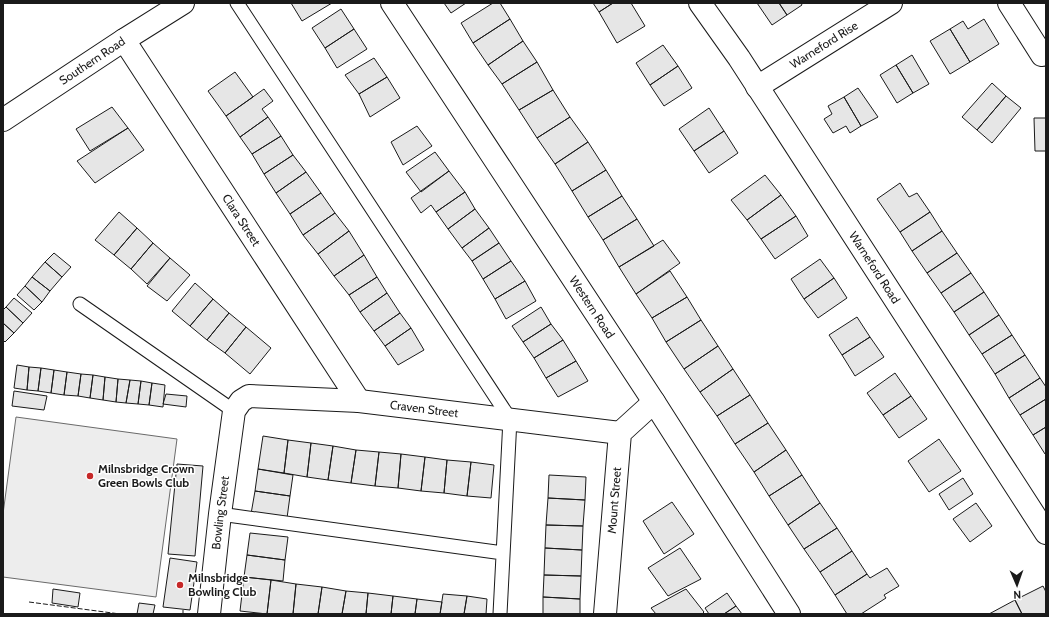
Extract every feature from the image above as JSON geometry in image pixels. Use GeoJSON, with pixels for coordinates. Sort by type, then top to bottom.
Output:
{"type":"FeatureCollection","features":[{"type":"Feature","properties":{"kind":"street","name":"Southern Road"},"geometry":{"type":"LineString","coordinates":[[3,120],[183,3]]}},
{"type":"Feature","properties":{"kind":"street","name":"Western Road"},"geometry":{"type":"LineString","coordinates":[[392,3],[654,402],[788,614]]}},
{"type":"Feature","properties":{"kind":"street","name":"Warneford Road"},"geometry":{"type":"LineString","coordinates":[[700,3],[757,87],[1046,533]]}},
{"type":"Feature","properties":{"kind":"street","name":"Warneford Rise"},"geometry":{"type":"LineString","coordinates":[[757,87],[890,3]]}},
{"type":"Feature","properties":{"kind":"street"},"geometry":{"type":"LineString","coordinates":[[1010,3],[1042,55]]}},
{"type":"Feature","properties":{"kind":"street","name":"Clara Street"},"geometry":{"type":"LineString","coordinates":[[124,40],[359,401]]}},
{"type":"Feature","properties":{"kind":"street","name":"Craven Street"},"geometry":{"type":"LineString","coordinates":[[234,411],[241,401],[249,396],[359,401],[620,433]]}},
{"type":"Feature","properties":{"kind":"street"},"geometry":{"type":"LineString","coordinates":[[620,433],[654,402]]}},
{"type":"Feature","properties":{"kind":"street","name":"Bowling Street"},"geometry":{"type":"LineString","coordinates":[[209,614],[220,514],[234,411]]}},
{"type":"Feature","properties":{"kind":"street","name":"Mount Street"},"geometry":{"type":"LineString","coordinates":[[605,614],[620,433]]}},
{"type":"Feature","properties":{"kind":"lane"},"geometry":{"type":"LineString","coordinates":[[237,3],[510,420],[500,614]]}},
{"type":"Feature","properties":{"kind":"lane"},"geometry":{"type":"LineString","coordinates":[[80,304],[234,411]]}},
{"type":"Feature","properties":{"kind":"lane"},"geometry":{"type":"LineString","coordinates":[[220,514],[503,553]]}},
{"type":"Feature","properties":{"kind":"shaded area","name":"Milnsbridge Crown Green Bowls Club"},"geometry":{"type":"Polygon","coordinates":[[[16,417],[177,439],[156,597],[3,577],[3,514],[16,417]]]}},
{"type":"Feature","properties":{"kind":"building"},"geometry":{"type":"Polygon","coordinates":[[[291,3],[332,3],[302,21],[291,3]]]}},
{"type":"Feature","properties":{"kind":"building"},"geometry":{"type":"Polygon","coordinates":[[[444,3],[466,3],[451,13],[444,3]]]}},
{"type":"Feature","properties":{"kind":"building"},"geometry":{"type":"Polygon","coordinates":[[[493,3],[500,3],[510,19],[473,43],[461,23],[493,3]]]}},
{"type":"Feature","properties":{"kind":"building"},"geometry":{"type":"Polygon","coordinates":[[[593,3],[613,3],[599,12],[593,3]]]}},
{"type":"Feature","properties":{"kind":"building"},"geometry":{"type":"Polygon","coordinates":[[[613,3],[631,3],[645,26],[617,43],[599,12],[613,3]]]}},
{"type":"Feature","properties":{"kind":"building"},"geometry":{"type":"Polygon","coordinates":[[[757,3],[779,3],[787,15],[772,25],[757,3]]]}},
{"type":"Feature","properties":{"kind":"building"},"geometry":{"type":"Polygon","coordinates":[[[779,3],[801,3],[802,5],[787,15],[779,3]]]}},
{"type":"Feature","properties":{"kind":"building"},"geometry":{"type":"Polygon","coordinates":[[[341,9],[354,29],[325,48],[312,28],[341,9]]]}},
{"type":"Feature","properties":{"kind":"building"},"geometry":{"type":"Polygon","coordinates":[[[510,19],[523,41],[488,65],[473,43],[510,19]]]}},
{"type":"Feature","properties":{"kind":"building"},"geometry":{"type":"Polygon","coordinates":[[[984,19],[999,44],[970,62],[950,29],[963,21],[968,29],[984,19]]]}},
{"type":"Feature","properties":{"kind":"building"},"geometry":{"type":"Polygon","coordinates":[[[354,29],[367,49],[337,68],[325,48],[354,29]]]}},
{"type":"Feature","properties":{"kind":"building"},"geometry":{"type":"Polygon","coordinates":[[[950,29],[970,62],[950,74],[930,41],[950,29]]]}},
{"type":"Feature","properties":{"kind":"building"},"geometry":{"type":"Polygon","coordinates":[[[523,41],[537,62],[502,84],[488,65],[523,41]]]}},
{"type":"Feature","properties":{"kind":"building"},"geometry":{"type":"Polygon","coordinates":[[[663,45],[678,66],[650,85],[636,63],[663,45]]]}},
{"type":"Feature","properties":{"kind":"building"},"geometry":{"type":"Polygon","coordinates":[[[912,55],[929,84],[913,93],[896,65],[912,55]]]}},
{"type":"Feature","properties":{"kind":"building"},"geometry":{"type":"Polygon","coordinates":[[[374,58],[387,77],[359,94],[345,75],[374,58]]]}},
{"type":"Feature","properties":{"kind":"building"},"geometry":{"type":"Polygon","coordinates":[[[537,62],[553,90],[519,110],[502,84],[537,62]]]}},
{"type":"Feature","properties":{"kind":"building"},"geometry":{"type":"Polygon","coordinates":[[[896,65],[913,93],[897,103],[880,75],[896,65]]]}},
{"type":"Feature","properties":{"kind":"building"},"geometry":{"type":"Polygon","coordinates":[[[678,66],[692,88],[664,106],[650,85],[678,66]]]}},
{"type":"Feature","properties":{"kind":"building"},"geometry":{"type":"Polygon","coordinates":[[[235,72],[253,97],[226,116],[208,91],[235,72]]]}},
{"type":"Feature","properties":{"kind":"building"},"geometry":{"type":"Polygon","coordinates":[[[387,77],[400,98],[370,117],[359,94],[387,77]]]}},
{"type":"Feature","properties":{"kind":"building"},"geometry":{"type":"Polygon","coordinates":[[[992,83],[1006,96],[977,130],[962,117],[992,83]]]}},
{"type":"Feature","properties":{"kind":"building"},"geometry":{"type":"Polygon","coordinates":[[[858,88],[878,117],[861,126],[844,97],[858,88]]]}},
{"type":"Feature","properties":{"kind":"building"},"geometry":{"type":"Polygon","coordinates":[[[264,89],[273,101],[262,109],[268,117],[240,137],[226,116],[264,89]]]}},
{"type":"Feature","properties":{"kind":"building"},"geometry":{"type":"Polygon","coordinates":[[[553,90],[570,117],[537,138],[519,110],[553,90]]]}},
{"type":"Feature","properties":{"kind":"building"},"geometry":{"type":"Polygon","coordinates":[[[1006,96],[1021,108],[992,143],[977,130],[1006,96]]]}},
{"type":"Feature","properties":{"kind":"building"},"geometry":{"type":"Polygon","coordinates":[[[844,97],[861,126],[850,133],[846,126],[833,133],[824,119],[832,114],[828,106],[844,97]]]}},
{"type":"Feature","properties":{"kind":"building"},"geometry":{"type":"Polygon","coordinates":[[[112,107],[128,128],[90,151],[76,129],[112,107]]]}},
{"type":"Feature","properties":{"kind":"building"},"geometry":{"type":"Polygon","coordinates":[[[709,108],[724,131],[694,151],[679,129],[709,108]]]}},
{"type":"Feature","properties":{"kind":"building"},"geometry":{"type":"Polygon","coordinates":[[[268,117],[281,136],[252,154],[240,137],[268,117]]]}},
{"type":"Feature","properties":{"kind":"building"},"geometry":{"type":"Polygon","coordinates":[[[570,117],[588,142],[555,164],[537,138],[570,117]]]}},
{"type":"Feature","properties":{"kind":"building"},"geometry":{"type":"Polygon","coordinates":[[[1034,118],[1046,118],[1046,151],[1035,151],[1034,118]]]}},
{"type":"Feature","properties":{"kind":"building"},"geometry":{"type":"Polygon","coordinates":[[[417,126],[432,146],[403,165],[391,142],[417,126]]]}},
{"type":"Feature","properties":{"kind":"building"},"geometry":{"type":"Polygon","coordinates":[[[128,128],[144,150],[95,183],[77,161],[128,128]]]}},
{"type":"Feature","properties":{"kind":"building"},"geometry":{"type":"Polygon","coordinates":[[[724,131],[738,153],[709,173],[694,151],[724,131]]]}},
{"type":"Feature","properties":{"kind":"building"},"geometry":{"type":"Polygon","coordinates":[[[281,136],[293,155],[264,174],[252,154],[281,136]]]}},
{"type":"Feature","properties":{"kind":"building"},"geometry":{"type":"Polygon","coordinates":[[[588,142],[606,170],[572,191],[555,164],[588,142]]]}},
{"type":"Feature","properties":{"kind":"building"},"geometry":{"type":"Polygon","coordinates":[[[435,152],[449,171],[421,192],[406,172],[435,152]]]}},
{"type":"Feature","properties":{"kind":"building"},"geometry":{"type":"Polygon","coordinates":[[[293,155],[306,172],[276,193],[264,174],[293,155]]]}},
{"type":"Feature","properties":{"kind":"building"},"geometry":{"type":"Polygon","coordinates":[[[606,170],[622,196],[588,217],[572,191],[606,170]]]}},
{"type":"Feature","properties":{"kind":"building"},"geometry":{"type":"Polygon","coordinates":[[[449,171],[465,192],[436,212],[431,205],[421,213],[411,198],[449,171]]]}},
{"type":"Feature","properties":{"kind":"building"},"geometry":{"type":"Polygon","coordinates":[[[306,172],[321,193],[290,214],[276,193],[306,172]]]}},
{"type":"Feature","properties":{"kind":"building"},"geometry":{"type":"Polygon","coordinates":[[[765,175],[781,195],[747,220],[731,200],[765,175]]]}},
{"type":"Feature","properties":{"kind":"building"},"geometry":{"type":"Polygon","coordinates":[[[900,183],[909,197],[917,193],[930,212],[900,232],[877,199],[900,183]]]}},
{"type":"Feature","properties":{"kind":"building"},"geometry":{"type":"Polygon","coordinates":[[[465,192],[475,209],[448,229],[436,212],[465,192]]]}},
{"type":"Feature","properties":{"kind":"building"},"geometry":{"type":"Polygon","coordinates":[[[321,193],[335,213],[303,235],[290,214],[321,193]]]}},
{"type":"Feature","properties":{"kind":"building"},"geometry":{"type":"Polygon","coordinates":[[[781,195],[796,216],[761,239],[747,220],[781,195]]]}},
{"type":"Feature","properties":{"kind":"building"},"geometry":{"type":"Polygon","coordinates":[[[622,196],[637,219],[603,240],[588,217],[622,196]]]}},
{"type":"Feature","properties":{"kind":"building"},"geometry":{"type":"Polygon","coordinates":[[[475,209],[489,228],[462,248],[448,229],[475,209]]]}},
{"type":"Feature","properties":{"kind":"building"},"geometry":{"type":"Polygon","coordinates":[[[119,212],[137,228],[114,255],[95,240],[119,212]]]}},
{"type":"Feature","properties":{"kind":"building"},"geometry":{"type":"Polygon","coordinates":[[[930,212],[942,231],[912,251],[900,232],[930,212]]]}},
{"type":"Feature","properties":{"kind":"building"},"geometry":{"type":"Polygon","coordinates":[[[335,213],[349,231],[318,254],[303,235],[335,213]]]}},
{"type":"Feature","properties":{"kind":"building"},"geometry":{"type":"Polygon","coordinates":[[[796,216],[808,236],[775,259],[761,239],[796,216]]]}},
{"type":"Feature","properties":{"kind":"building"},"geometry":{"type":"Polygon","coordinates":[[[637,219],[654,246],[619,267],[603,240],[637,219]]]}},
{"type":"Feature","properties":{"kind":"building"},"geometry":{"type":"Polygon","coordinates":[[[137,228],[153,243],[131,269],[114,255],[137,228]]]}},
{"type":"Feature","properties":{"kind":"building"},"geometry":{"type":"Polygon","coordinates":[[[489,228],[499,243],[472,261],[462,248],[489,228]]]}},
{"type":"Feature","properties":{"kind":"building"},"geometry":{"type":"Polygon","coordinates":[[[349,231],[364,255],[334,276],[318,254],[349,231]]]}},
{"type":"Feature","properties":{"kind":"building"},"geometry":{"type":"Polygon","coordinates":[[[942,231],[957,253],[927,273],[912,251],[942,231]]]}},
{"type":"Feature","properties":{"kind":"building"},"geometry":{"type":"Polygon","coordinates":[[[663,240],[680,263],[636,294],[619,267],[663,240]]]}},
{"type":"Feature","properties":{"kind":"building"},"geometry":{"type":"Polygon","coordinates":[[[153,243],[170,258],[147,284],[131,269],[153,243]]]}},
{"type":"Feature","properties":{"kind":"building"},"geometry":{"type":"Polygon","coordinates":[[[499,243],[511,261],[483,279],[472,261],[499,243]]]}},
{"type":"Feature","properties":{"kind":"building"},"geometry":{"type":"Polygon","coordinates":[[[54,253],[71,267],[62,277],[45,262],[54,253]]]}},
{"type":"Feature","properties":{"kind":"building"},"geometry":{"type":"Polygon","coordinates":[[[957,253],[971,273],[941,293],[927,273],[957,253]]]}},
{"type":"Feature","properties":{"kind":"building"},"geometry":{"type":"Polygon","coordinates":[[[364,255],[377,277],[349,295],[334,276],[364,255]]]}},
{"type":"Feature","properties":{"kind":"building"},"geometry":{"type":"Polygon","coordinates":[[[170,258],[190,275],[167,301],[147,286],[170,258]]]}},
{"type":"Feature","properties":{"kind":"building"},"geometry":{"type":"Polygon","coordinates":[[[820,259],[834,278],[804,299],[791,279],[820,259]]]}},
{"type":"Feature","properties":{"kind":"building"},"geometry":{"type":"Polygon","coordinates":[[[511,261],[525,281],[495,299],[483,279],[511,261]]]}},
{"type":"Feature","properties":{"kind":"building"},"geometry":{"type":"Polygon","coordinates":[[[45,262],[62,277],[50,291],[32,277],[45,262]]]}},
{"type":"Feature","properties":{"kind":"building"},"geometry":{"type":"Polygon","coordinates":[[[670,271],[687,297],[652,318],[636,294],[670,271]]]}},
{"type":"Feature","properties":{"kind":"building"},"geometry":{"type":"Polygon","coordinates":[[[971,273],[984,292],[954,312],[941,293],[971,273]]]}},
{"type":"Feature","properties":{"kind":"building"},"geometry":{"type":"Polygon","coordinates":[[[32,277],[50,291],[42,302],[25,286],[32,277]]]}},
{"type":"Feature","properties":{"kind":"building"},"geometry":{"type":"Polygon","coordinates":[[[377,277],[387,293],[360,312],[349,295],[377,277]]]}},
{"type":"Feature","properties":{"kind":"building"},"geometry":{"type":"Polygon","coordinates":[[[834,278],[847,298],[818,318],[804,299],[834,278]]]}},
{"type":"Feature","properties":{"kind":"building"},"geometry":{"type":"Polygon","coordinates":[[[525,281],[536,301],[506,319],[495,299],[525,281]]]}},
{"type":"Feature","properties":{"kind":"building"},"geometry":{"type":"Polygon","coordinates":[[[195,283],[213,299],[190,326],[172,311],[195,283]]]}},
{"type":"Feature","properties":{"kind":"building"},"geometry":{"type":"Polygon","coordinates":[[[25,286],[42,302],[34,310],[17,295],[25,286]]]}},
{"type":"Feature","properties":{"kind":"building"},"geometry":{"type":"Polygon","coordinates":[[[984,292],[999,315],[969,335],[954,312],[984,292]]]}},
{"type":"Feature","properties":{"kind":"building"},"geometry":{"type":"Polygon","coordinates":[[[387,293],[400,313],[374,331],[360,312],[387,293]]]}},
{"type":"Feature","properties":{"kind":"building"},"geometry":{"type":"Polygon","coordinates":[[[687,297],[701,320],[666,342],[652,318],[687,297]]]}},
{"type":"Feature","properties":{"kind":"building"},"geometry":{"type":"Polygon","coordinates":[[[14,298],[32,313],[23,323],[6,307],[14,298]]]}},
{"type":"Feature","properties":{"kind":"building"},"geometry":{"type":"Polygon","coordinates":[[[213,299],[229,313],[207,340],[190,326],[213,299]]]}},
{"type":"Feature","properties":{"kind":"building"},"geometry":{"type":"Polygon","coordinates":[[[6,307],[23,323],[14,333],[3,323],[3,310],[6,307]]]}},
{"type":"Feature","properties":{"kind":"building"},"geometry":{"type":"Polygon","coordinates":[[[541,307],[551,324],[523,342],[512,326],[541,307]]]}},
{"type":"Feature","properties":{"kind":"building"},"geometry":{"type":"Polygon","coordinates":[[[229,313],[246,327],[225,353],[207,340],[229,313]]]}},
{"type":"Feature","properties":{"kind":"building"},"geometry":{"type":"Polygon","coordinates":[[[400,313],[411,328],[385,346],[374,331],[400,313]]]}},
{"type":"Feature","properties":{"kind":"building"},"geometry":{"type":"Polygon","coordinates":[[[999,315],[1012,335],[982,354],[969,335],[999,315]]]}},
{"type":"Feature","properties":{"kind":"building"},"geometry":{"type":"Polygon","coordinates":[[[857,317],[870,337],[842,355],[829,335],[857,317]]]}},
{"type":"Feature","properties":{"kind":"building"},"geometry":{"type":"Polygon","coordinates":[[[701,320],[718,346],[684,369],[666,342],[701,320]]]}},
{"type":"Feature","properties":{"kind":"building"},"geometry":{"type":"Polygon","coordinates":[[[3,323],[14,333],[5,342],[3,340],[3,323]]]}},
{"type":"Feature","properties":{"kind":"building"},"geometry":{"type":"Polygon","coordinates":[[[551,324],[563,340],[534,358],[523,342],[551,324]]]}},
{"type":"Feature","properties":{"kind":"building"},"geometry":{"type":"Polygon","coordinates":[[[246,327],[271,348],[250,374],[225,353],[246,327]]]}},
{"type":"Feature","properties":{"kind":"building"},"geometry":{"type":"Polygon","coordinates":[[[411,328],[424,350],[398,365],[385,346],[411,328]]]}},
{"type":"Feature","properties":{"kind":"building"},"geometry":{"type":"Polygon","coordinates":[[[1012,335],[1025,355],[995,374],[982,354],[1012,335]]]}},
{"type":"Feature","properties":{"kind":"building"},"geometry":{"type":"Polygon","coordinates":[[[870,337],[884,357],[855,376],[842,355],[870,337]]]}},
{"type":"Feature","properties":{"kind":"building"},"geometry":{"type":"Polygon","coordinates":[[[563,340],[576,361],[546,378],[534,358],[563,340]]]}},
{"type":"Feature","properties":{"kind":"building"},"geometry":{"type":"Polygon","coordinates":[[[718,346],[733,369],[700,392],[684,369],[718,346]]]}},
{"type":"Feature","properties":{"kind":"building"},"geometry":{"type":"Polygon","coordinates":[[[1025,355],[1040,378],[1009,398],[995,374],[1025,355]]]}},
{"type":"Feature","properties":{"kind":"building"},"geometry":{"type":"Polygon","coordinates":[[[576,361],[588,381],[558,397],[546,378],[576,361]]]}},
{"type":"Feature","properties":{"kind":"building"},"geometry":{"type":"Polygon","coordinates":[[[17,365],[29,367],[27,390],[14,388],[17,365]]]}},
{"type":"Feature","properties":{"kind":"building"},"geometry":{"type":"Polygon","coordinates":[[[29,367],[41,368],[38,391],[27,390],[29,367]]]}},
{"type":"Feature","properties":{"kind":"building"},"geometry":{"type":"Polygon","coordinates":[[[41,368],[54,370],[51,393],[38,391],[41,368]]]}},
{"type":"Feature","properties":{"kind":"building"},"geometry":{"type":"Polygon","coordinates":[[[733,369],[750,395],[717,416],[700,392],[733,369]]]}},
{"type":"Feature","properties":{"kind":"building"},"geometry":{"type":"Polygon","coordinates":[[[54,370],[67,372],[64,395],[51,393],[54,370]]]}},
{"type":"Feature","properties":{"kind":"building"},"geometry":{"type":"Polygon","coordinates":[[[67,372],[81,374],[78,396],[64,395],[67,372]]]}},
{"type":"Feature","properties":{"kind":"building"},"geometry":{"type":"Polygon","coordinates":[[[895,373],[911,396],[883,415],[867,393],[895,373]]]}},
{"type":"Feature","properties":{"kind":"building"},"geometry":{"type":"Polygon","coordinates":[[[81,374],[93,375],[90,398],[78,396],[81,374]]]}},
{"type":"Feature","properties":{"kind":"building"},"geometry":{"type":"Polygon","coordinates":[[[93,375],[105,377],[103,400],[90,398],[93,375]]]}},
{"type":"Feature","properties":{"kind":"building"},"geometry":{"type":"Polygon","coordinates":[[[105,377],[118,379],[116,402],[103,400],[105,377]]]}},
{"type":"Feature","properties":{"kind":"building"},"geometry":{"type":"Polygon","coordinates":[[[1040,378],[1046,387],[1046,399],[1020,415],[1009,398],[1040,378]]]}},
{"type":"Feature","properties":{"kind":"building"},"geometry":{"type":"Polygon","coordinates":[[[118,379],[130,380],[126,403],[116,402],[118,379]]]}},
{"type":"Feature","properties":{"kind":"building"},"geometry":{"type":"Polygon","coordinates":[[[130,380],[141,381],[138,404],[126,403],[130,380]]]}},
{"type":"Feature","properties":{"kind":"building"},"geometry":{"type":"Polygon","coordinates":[[[141,381],[152,383],[149,405],[138,404],[141,381]]]}},
{"type":"Feature","properties":{"kind":"building"},"geometry":{"type":"Polygon","coordinates":[[[152,383],[165,385],[163,407],[149,405],[152,383]]]}},
{"type":"Feature","properties":{"kind":"building"},"geometry":{"type":"Polygon","coordinates":[[[14,391],[47,396],[44,410],[12,406],[14,391]]]}},
{"type":"Feature","properties":{"kind":"building"},"geometry":{"type":"Polygon","coordinates":[[[166,394],[187,396],[186,407],[163,404],[166,394]]]}},
{"type":"Feature","properties":{"kind":"building"},"geometry":{"type":"Polygon","coordinates":[[[750,395],[768,423],[735,444],[717,416],[750,395]]]}},
{"type":"Feature","properties":{"kind":"building"},"geometry":{"type":"Polygon","coordinates":[[[911,396],[927,419],[899,438],[883,415],[911,396]]]}},
{"type":"Feature","properties":{"kind":"building"},"geometry":{"type":"Polygon","coordinates":[[[1046,399],[1046,427],[1033,435],[1020,415],[1046,399]]]}},
{"type":"Feature","properties":{"kind":"building"},"geometry":{"type":"Polygon","coordinates":[[[768,423],[786,450],[754,472],[735,444],[768,423]]]}},
{"type":"Feature","properties":{"kind":"building"},"geometry":{"type":"Polygon","coordinates":[[[1046,427],[1046,453],[1045,454],[1033,435],[1046,427]]]}},
{"type":"Feature","properties":{"kind":"building"},"geometry":{"type":"Polygon","coordinates":[[[263,436],[288,440],[284,473],[258,469],[263,436]]]}},
{"type":"Feature","properties":{"kind":"building"},"geometry":{"type":"Polygon","coordinates":[[[939,439],[961,471],[929,492],[908,461],[939,439]]]}},
{"type":"Feature","properties":{"kind":"building"},"geometry":{"type":"Polygon","coordinates":[[[288,440],[311,443],[307,477],[284,473],[288,440]]]}},
{"type":"Feature","properties":{"kind":"building"},"geometry":{"type":"Polygon","coordinates":[[[311,443],[333,446],[328,480],[307,477],[311,443]]]}},
{"type":"Feature","properties":{"kind":"building"},"geometry":{"type":"Polygon","coordinates":[[[333,446],[356,450],[351,483],[328,480],[333,446]]]}},
{"type":"Feature","properties":{"kind":"building"},"geometry":{"type":"Polygon","coordinates":[[[356,450],[379,452],[375,486],[351,483],[356,450]]]}},
{"type":"Feature","properties":{"kind":"building"},"geometry":{"type":"Polygon","coordinates":[[[786,450],[802,475],[769,496],[754,472],[786,450]]]}},
{"type":"Feature","properties":{"kind":"building"},"geometry":{"type":"Polygon","coordinates":[[[379,452],[401,454],[398,488],[375,486],[379,452]]]}},
{"type":"Feature","properties":{"kind":"building"},"geometry":{"type":"Polygon","coordinates":[[[401,454],[425,457],[421,491],[398,488],[401,454]]]}},
{"type":"Feature","properties":{"kind":"building"},"geometry":{"type":"Polygon","coordinates":[[[425,457],[447,460],[444,493],[421,491],[425,457]]]}},
{"type":"Feature","properties":{"kind":"building"},"geometry":{"type":"Polygon","coordinates":[[[447,460],[471,462],[467,496],[444,493],[447,460]]]}},
{"type":"Feature","properties":{"kind":"building"},"geometry":{"type":"Polygon","coordinates":[[[471,462],[494,465],[491,498],[467,496],[471,462]]]}},
{"type":"Feature","properties":{"kind":"building"},"geometry":{"type":"Polygon","coordinates":[[[177,464],[203,466],[195,556],[168,554],[177,464]]]}},
{"type":"Feature","properties":{"kind":"building"},"geometry":{"type":"Polygon","coordinates":[[[258,469],[293,475],[290,496],[255,491],[258,469]]]}},
{"type":"Feature","properties":{"kind":"building"},"geometry":{"type":"Polygon","coordinates":[[[549,475],[586,477],[585,500],[548,498],[549,475]]]}},
{"type":"Feature","properties":{"kind":"building"},"geometry":{"type":"Polygon","coordinates":[[[802,475],[820,503],[788,525],[769,496],[802,475]]]}},
{"type":"Feature","properties":{"kind":"building"},"geometry":{"type":"Polygon","coordinates":[[[963,478],[973,494],[949,510],[939,494],[963,478]]]}},
{"type":"Feature","properties":{"kind":"building"},"geometry":{"type":"Polygon","coordinates":[[[255,491],[290,496],[287,518],[251,514],[255,491]]]}},
{"type":"Feature","properties":{"kind":"building"},"geometry":{"type":"Polygon","coordinates":[[[548,498],[585,500],[583,526],[546,525],[548,498]]]}},
{"type":"Feature","properties":{"kind":"building"},"geometry":{"type":"Polygon","coordinates":[[[672,502],[694,534],[664,554],[643,521],[672,502]]]}},
{"type":"Feature","properties":{"kind":"building"},"geometry":{"type":"Polygon","coordinates":[[[820,503],[837,528],[804,549],[788,525],[820,503]]]}},
{"type":"Feature","properties":{"kind":"building"},"geometry":{"type":"Polygon","coordinates":[[[976,503],[992,526],[970,542],[953,519],[976,503]]]}},
{"type":"Feature","properties":{"kind":"building"},"geometry":{"type":"Polygon","coordinates":[[[546,525],[583,526],[582,550],[545,548],[546,525]]]}},
{"type":"Feature","properties":{"kind":"building"},"geometry":{"type":"Polygon","coordinates":[[[837,528],[852,551],[820,572],[804,549],[837,528]]]}},
{"type":"Feature","properties":{"kind":"building"},"geometry":{"type":"Polygon","coordinates":[[[250,533],[288,537],[285,560],[247,555],[250,533]]]}},
{"type":"Feature","properties":{"kind":"building"},"geometry":{"type":"Polygon","coordinates":[[[545,548],[582,550],[581,576],[544,575],[545,548]]]}},
{"type":"Feature","properties":{"kind":"building"},"geometry":{"type":"Polygon","coordinates":[[[680,548],[701,579],[668,596],[648,568],[680,548]]]}},
{"type":"Feature","properties":{"kind":"building"},"geometry":{"type":"Polygon","coordinates":[[[852,551],[867,574],[835,595],[820,572],[852,551]]]}},
{"type":"Feature","properties":{"kind":"building"},"geometry":{"type":"Polygon","coordinates":[[[247,555],[285,560],[283,581],[244,577],[247,555]]]}},
{"type":"Feature","properties":{"kind":"building","name":"Milnsbridge Bowling Club"},"geometry":{"type":"Polygon","coordinates":[[[170,558],[197,562],[190,610],[163,607],[170,558]]]}},
{"type":"Feature","properties":{"kind":"building"},"geometry":{"type":"Polygon","coordinates":[[[887,568],[899,586],[884,595],[886,598],[861,614],[847,614],[835,595],[867,574],[870,578],[887,568]]]}},
{"type":"Feature","properties":{"kind":"building"},"geometry":{"type":"Polygon","coordinates":[[[544,575],[581,576],[580,599],[543,597],[544,575]]]}},
{"type":"Feature","properties":{"kind":"building"},"geometry":{"type":"Polygon","coordinates":[[[244,577],[271,580],[267,614],[240,611],[244,577]]]}},
{"type":"Feature","properties":{"kind":"building"},"geometry":{"type":"Polygon","coordinates":[[[271,580],[296,584],[293,614],[267,614],[271,580]]]}},
{"type":"Feature","properties":{"kind":"building"},"geometry":{"type":"Polygon","coordinates":[[[296,584],[322,587],[318,614],[293,614],[296,584]]]}},
{"type":"Feature","properties":{"kind":"building"},"geometry":{"type":"Polygon","coordinates":[[[1043,586],[1046,592],[1046,614],[1022,614],[1015,600],[1043,586]]]}},
{"type":"Feature","properties":{"kind":"building"},"geometry":{"type":"Polygon","coordinates":[[[322,587],[346,591],[342,614],[318,614],[322,587]]]}},
{"type":"Feature","properties":{"kind":"building"},"geometry":{"type":"Polygon","coordinates":[[[53,589],[80,593],[78,607],[52,603],[53,589]]]}},
{"type":"Feature","properties":{"kind":"building"},"geometry":{"type":"Polygon","coordinates":[[[686,589],[704,612],[702,614],[656,614],[651,608],[686,589]]]}},
{"type":"Feature","properties":{"kind":"building"},"geometry":{"type":"Polygon","coordinates":[[[346,591],[368,593],[366,614],[342,614],[346,591]]]}},
{"type":"Feature","properties":{"kind":"building"},"geometry":{"type":"Polygon","coordinates":[[[368,593],[393,596],[391,614],[366,614],[368,593]]]}},
{"type":"Feature","properties":{"kind":"building"},"geometry":{"type":"Polygon","coordinates":[[[727,593],[736,606],[724,614],[709,614],[705,608],[727,593]]]}},
{"type":"Feature","properties":{"kind":"building"},"geometry":{"type":"Polygon","coordinates":[[[443,594],[467,596],[464,614],[440,614],[443,594]]]}},
{"type":"Feature","properties":{"kind":"building"},"geometry":{"type":"Polygon","coordinates":[[[393,596],[417,599],[415,614],[391,614],[393,596]]]}},
{"type":"Feature","properties":{"kind":"building"},"geometry":{"type":"Polygon","coordinates":[[[467,596],[487,599],[486,614],[464,614],[467,596]]]}},
{"type":"Feature","properties":{"kind":"building"},"geometry":{"type":"Polygon","coordinates":[[[543,597],[580,599],[580,614],[543,614],[543,597]]]}},
{"type":"Feature","properties":{"kind":"building"},"geometry":{"type":"Polygon","coordinates":[[[417,599],[442,602],[440,614],[415,614],[417,599]]]}},
{"type":"Feature","properties":{"kind":"building"},"geometry":{"type":"Polygon","coordinates":[[[1015,600],[1022,614],[989,614],[1015,600]]]}},
{"type":"Feature","properties":{"kind":"building"},"geometry":{"type":"Polygon","coordinates":[[[139,603],[155,605],[153,614],[137,614],[139,603]]]}},
{"type":"Feature","properties":{"kind":"building"},"geometry":{"type":"Polygon","coordinates":[[[736,606],[742,614],[724,614],[736,606]]]}},
{"type":"Feature","properties":{"kind":"fence"},"geometry":{"type":"LineString","coordinates":[[29,602],[120,614]]}},
{"type":"Feature","properties":{"kind":"place","name":"Milnsbridge Crown Green Bowls Club"},"geometry":{"type":"Point","coordinates":[90,476]}},
{"type":"Feature","properties":{"kind":"place","name":"Milnsbridge Bowling Club"},"geometry":{"type":"Point","coordinates":[180,585]}}]}
